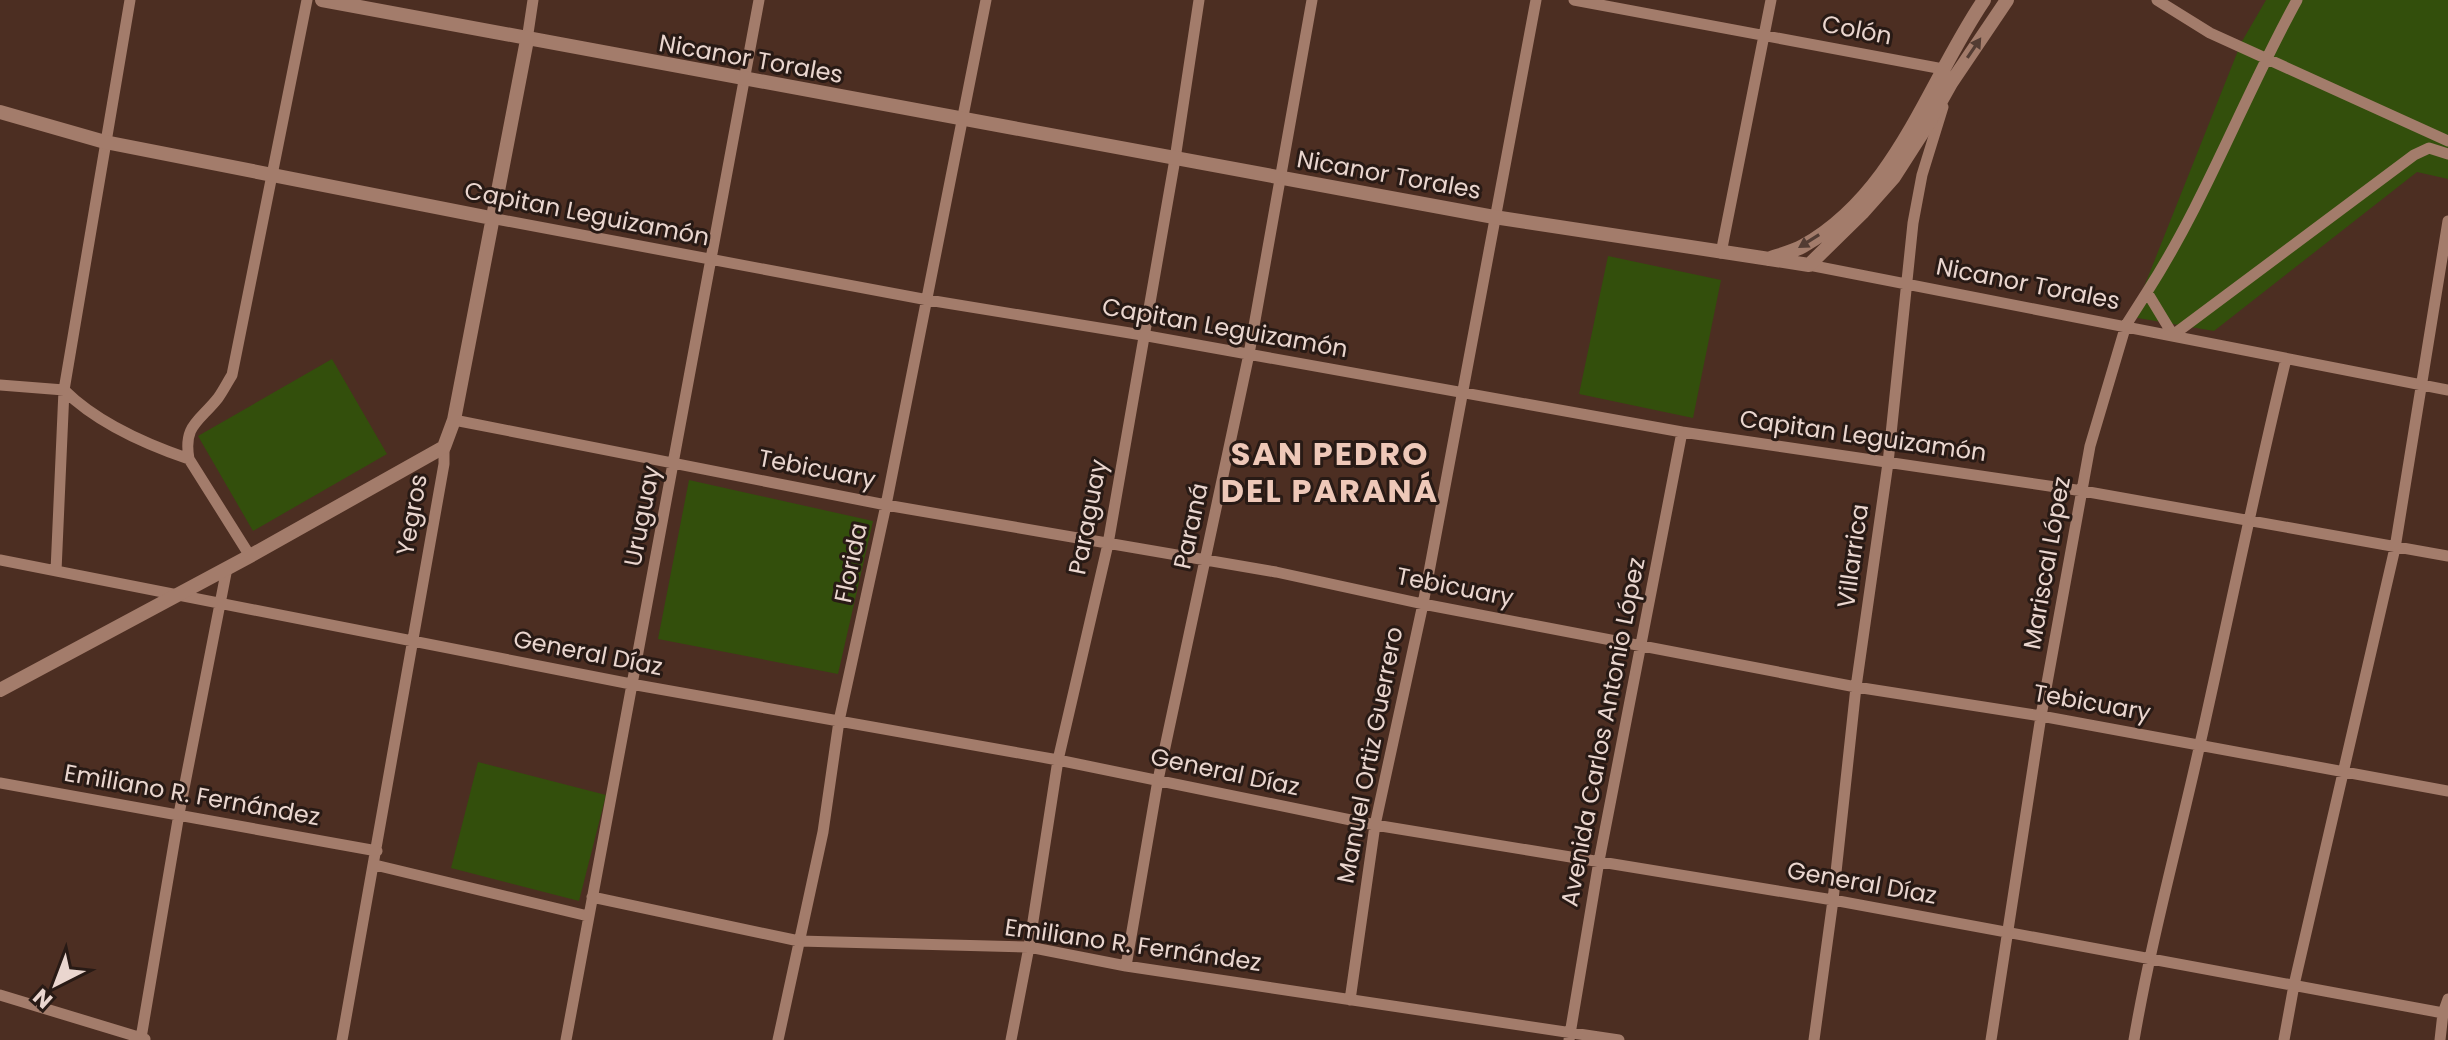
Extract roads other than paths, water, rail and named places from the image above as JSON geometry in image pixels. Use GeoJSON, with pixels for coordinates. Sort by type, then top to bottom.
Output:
{"type":"FeatureCollection","features":[{"type":"Feature","properties":{"kind":"street"},"geometry":{"type":"LineString","coordinates":[[56,571],[64,390],[130,0]]}},
{"type":"Feature","properties":{"kind":"street"},"geometry":{"type":"LineString","coordinates":[[250,556],[189,459],[186,441],[194,423],[218,398],[232,375],[307,0]]}},
{"type":"Feature","properties":{"kind":"street","name":"Nicanor Torales"},"geometry":{"type":"LineString","coordinates":[[322,0],[1494,217],[1809,265],[2448,390]]}},
{"type":"Feature","properties":{"kind":"street","name":"Yegros"},"geometry":{"type":"LineString","coordinates":[[342,1040],[444,464],[444,447],[454,420],[533,0]]}},
{"type":"Feature","properties":{"kind":"street","name":"Uruguay"},"geometry":{"type":"LineString","coordinates":[[566,1040],[759,0]]}},
{"type":"Feature","properties":{"kind":"street","name":"Florida"},"geometry":{"type":"LineString","coordinates":[[778,1040],[823,832],[839,721],[928,300],[986,0]]}},
{"type":"Feature","properties":{"kind":"street","name":"Paraguay"},"geometry":{"type":"LineString","coordinates":[[1011,1040],[1058,760],[1108,544],[1175,159],[1199,0]]}},
{"type":"Feature","properties":{"kind":"street","name":"Paraná"},"geometry":{"type":"LineString","coordinates":[[1126,966],[1158,780],[1249,354],[1278,177],[1312,0]]}},
{"type":"Feature","properties":{"kind":"street","name":"Manuel Ortiz Guerrero"},"geometry":{"type":"LineString","coordinates":[[1350,1000],[1375,825],[1423,604],[1536,0]]}},
{"type":"Feature","properties":{"kind":"street","name":"Colón"},"geometry":{"type":"LineString","coordinates":[[1574,0],[1943,69]]}},
{"type":"Feature","properties":{"kind":"street"},"geometry":{"type":"LineString","coordinates":[[1721,253],[1771,0]]}},
{"type":"Feature","properties":{"kind":"street"},"geometry":{"type":"LineString","coordinates":[[1764,260],[1800,248],[1830,228],[1862,200],[1885,172],[1984,0]]}},
{"type":"Feature","properties":{"kind":"street","name":"Villarrica"},"geometry":{"type":"LineString","coordinates":[[1809,265],[1894,177],[1951,83],[2007,0]]}},
{"type":"Feature","properties":{"kind":"street"},"geometry":{"type":"LineString","coordinates":[[2157,0],[2210,33],[2448,141]]}},
{"type":"Feature","properties":{"kind":"street","name":"Mariscal López"},"geometry":{"type":"LineString","coordinates":[[1991,1040],[2041,716],[2090,446],[2126,325],[2204,187],[2297,0]]}},
{"type":"Feature","properties":{"kind":"street"},"geometry":{"type":"LineString","coordinates":[[1943,69],[1951,83]]}},
{"type":"Feature","properties":{"kind":"street","name":"Villarrica"},"geometry":{"type":"LineString","coordinates":[[1814,1040],[1856,687],[1888,463],[1906,283],[1922,175],[1951,83]]}},
{"type":"Feature","properties":{"kind":"street","name":"Capitan Leguizamón"},"geometry":{"type":"LineString","coordinates":[[0,112],[105,142],[711,261],[1682,432],[2083,491],[2448,556]]}},
{"type":"Feature","properties":{"kind":"street"},"geometry":{"type":"LineString","coordinates":[[2147,292],[2173,335],[2414,155],[2429,148],[2448,154]]}},
{"type":"Feature","properties":{"kind":"street"},"geometry":{"type":"LineString","coordinates":[[2284,1040],[2395,548],[2448,221]]}},
{"type":"Feature","properties":{"kind":"street"},"geometry":{"type":"LineString","coordinates":[[2134,1040],[2148,957],[2200,746],[2248,518],[2286,359]]}},
{"type":"Feature","properties":{"kind":"street"},"geometry":{"type":"LineString","coordinates":[[0,385],[64,390],[82,408],[158,448],[189,459]]}},
{"type":"Feature","properties":{"kind":"street","name":"Tebicuary"},"geometry":{"type":"LineString","coordinates":[[454,420],[886,505],[1207,559],[1856,687],[2041,716],[2448,791]]}},
{"type":"Feature","properties":{"kind":"street","name":"Avenida Carlos Antonio López"},"geometry":{"type":"LineString","coordinates":[[1570,1036],[1599,861],[1682,432]]}},
{"type":"Feature","properties":{"kind":"street"},"geometry":{"type":"LineString","coordinates":[[0,690],[250,556],[444,447]]}},
{"type":"Feature","properties":{"kind":"street","name":"General Díaz"},"geometry":{"type":"LineString","coordinates":[[0,560],[631,684],[1058,760],[1375,825],[1833,900],[2443,1013]]}},
{"type":"Feature","properties":{"kind":"street"},"geometry":{"type":"LineString","coordinates":[[0,995],[144,1039],[179,814],[227,568]]}},
{"type":"Feature","properties":{"kind":"street","name":"Emiliano R. Fernández"},"geometry":{"type":"LineString","coordinates":[[0,783],[377,851]]}},
{"type":"Feature","properties":{"kind":"street"},"geometry":{"type":"LineString","coordinates":[[375,865],[588,916]]}},
{"type":"Feature","properties":{"kind":"street","name":"Emiliano R. Fernández"},"geometry":{"type":"LineString","coordinates":[[592,897],[799,941],[1029,947],[1126,966],[1570,1036],[1619,1040]]}},
{"type":"Feature","properties":{"kind":"street"},"geometry":{"type":"LineString","coordinates":[[2440,1040],[2448,999]]}},
{"type":"Feature","properties":{"kind":"district","name":"SAN PEDRO DEL PARANÁ"},"geometry":{"type":"Point","coordinates":[1330,472]}}]}
